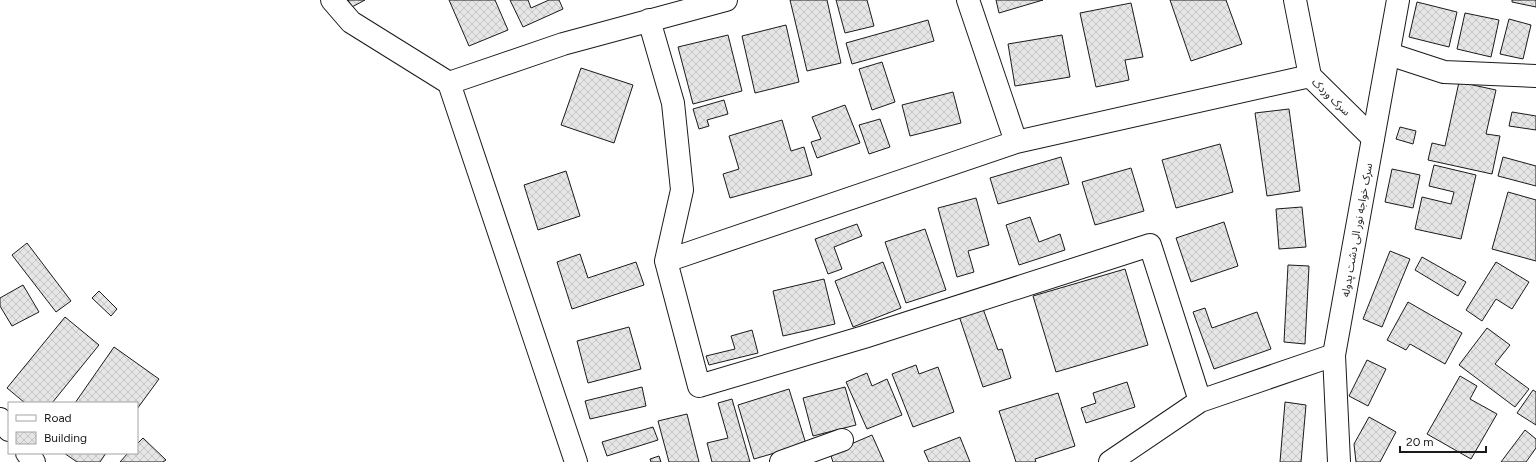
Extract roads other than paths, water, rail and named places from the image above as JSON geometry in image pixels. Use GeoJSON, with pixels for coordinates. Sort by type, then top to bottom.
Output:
{"type":"FeatureCollection","features":[{"type":"Feature","properties":{"kind":"street"},"geometry":{"type":"LineString","coordinates":[[332,0],[350,22],[449,83],[576,462]]}},
{"type":"Feature","properties":{"kind":"street"},"geometry":{"type":"LineString","coordinates":[[449,83],[563,44],[649,20],[689,5],[726,0]]}},
{"type":"Feature","properties":{"kind":"street"},"geometry":{"type":"LineString","coordinates":[[968,0],[1016,142]]}},
{"type":"Feature","properties":{"kind":"street","name":"سرک وردک"},"geometry":{"type":"LineString","coordinates":[[1294,0],[1310,76],[1373,138]]}},
{"type":"Feature","properties":{"kind":"street","name":"سرک خواجه نور الی دشت پدوله"},"geometry":{"type":"LineString","coordinates":[[1338,462],[1334,355],[1398,0]]}},
{"type":"Feature","properties":{"kind":"street"},"geometry":{"type":"LineString","coordinates":[[649,20],[673,103],[682,190],[666,261],[699,386],[864,337],[1150,245],[1200,401]]}},
{"type":"Feature","properties":{"kind":"street"},"geometry":{"type":"LineString","coordinates":[[1389,54],[1444,72],[1536,76]]}},
{"type":"Feature","properties":{"kind":"street"},"geometry":{"type":"LineString","coordinates":[[666,261],[1016,142],[1310,76]]}},
{"type":"Feature","properties":{"kind":"street"},"geometry":{"type":"LineString","coordinates":[[1110,462],[1200,401],[1334,355]]}},
{"type":"Feature","properties":{"kind":"street"},"geometry":{"type":"LineString","coordinates":[[0,419],[8,429]]}},
{"type":"Feature","properties":{"kind":"street"},"geometry":{"type":"LineString","coordinates":[[781,462],[842,440]]}},
{"type":"Feature","properties":{"kind":"street"},"geometry":{"type":"LineString","coordinates":[[28,454],[34,462]]}}]}
